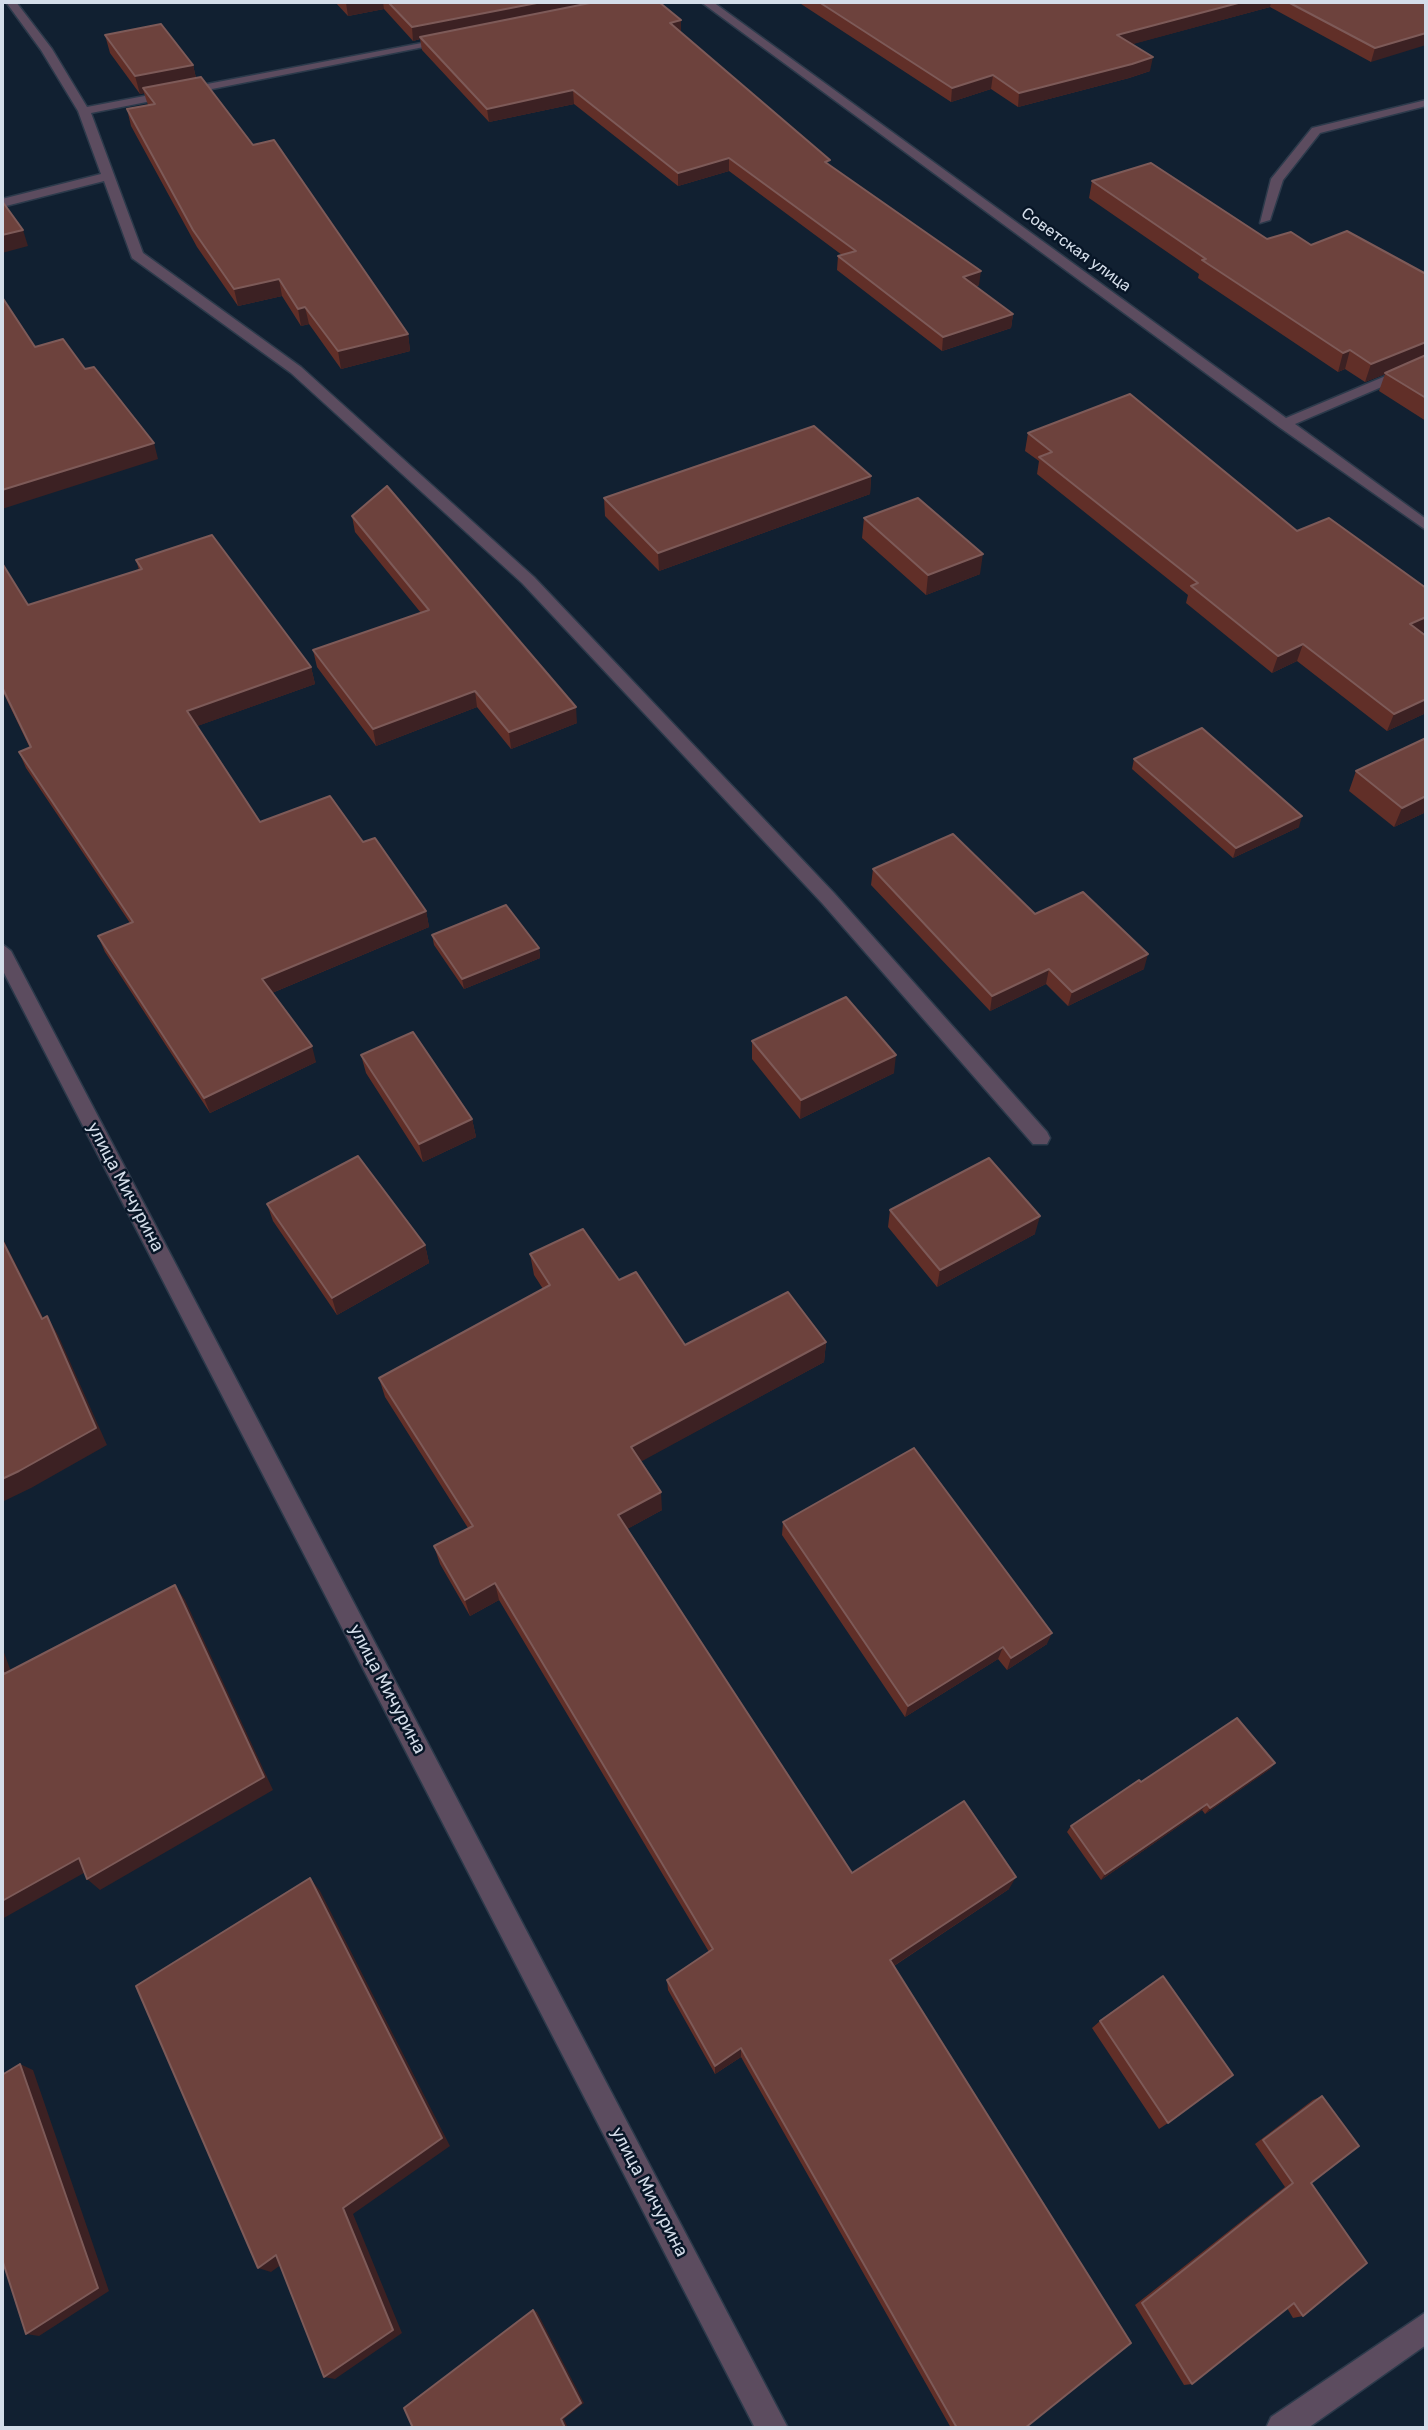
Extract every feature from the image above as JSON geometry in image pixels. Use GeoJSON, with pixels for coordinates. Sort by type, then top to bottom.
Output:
{"type":"FeatureCollection","features":[{"type":"Feature","properties":{"kind":"street"},"geometry":{"type":"LineString","coordinates":[[11,2],[46,49],[84,111],[137,255],[296,370],[528,580],[828,898],[1040,1138]]}},
{"type":"Feature","properties":{"kind":"street","name":"Советская улица"},"geometry":{"type":"LineString","coordinates":[[706,2],[1426,526]]}},
{"type":"Feature","properties":{"kind":"street"},"geometry":{"type":"LineString","coordinates":[[84,111],[464,36]]}},
{"type":"Feature","properties":{"kind":"street"},"geometry":{"type":"LineString","coordinates":[[1264,220],[1277,179],[1316,130],[1426,103]]}},
{"type":"Feature","properties":{"kind":"street"},"geometry":{"type":"LineString","coordinates":[[2,203],[108,176]]}},
{"type":"Feature","properties":{"kind":"street"},"geometry":{"type":"LineString","coordinates":[[1284,424],[1426,363]]}},
{"type":"Feature","properties":{"kind":"street","name":"улица Мичурина"},"geometry":{"type":"LineString","coordinates":[[2,951],[772,2428]]}},
{"type":"Feature","properties":{"kind":"street"},"geometry":{"type":"LineString","coordinates":[[1282,2428],[1426,2327]]}},
{"type":"Feature","properties":{"kind":"building"},"geometry":{"type":"Polygon","coordinates":[[[388,2],[542,2],[412,27],[388,2]]]}},
{"type":"Feature","properties":{"kind":"building"},"geometry":{"type":"Polygon","coordinates":[[[595,2],[659,2],[681,20],[670,23],[830,160],[825,162],[981,271],[963,277],[1013,314],[943,337],[838,256],[856,251],[729,158],[678,173],[573,90],[487,109],[420,37],[595,2]]]}},
{"type":"Feature","properties":{"kind":"building"},"geometry":{"type":"Polygon","coordinates":[[[819,2],[1242,2],[1117,35],[1153,57],[1019,93],[993,75],[952,88],[819,2]]]}},
{"type":"Feature","properties":{"kind":"building"},"geometry":{"type":"Polygon","coordinates":[[[1288,2],[1426,2],[1426,33],[1375,48],[1288,2]]]}},
{"type":"Feature","properties":{"kind":"building"},"geometry":{"type":"Polygon","coordinates":[[[161,24],[193,65],[135,76],[105,35],[161,24]]]}},
{"type":"Feature","properties":{"kind":"building"},"geometry":{"type":"Polygon","coordinates":[[[201,77],[253,145],[274,140],[408,334],[338,351],[305,307],[298,309],[279,279],[234,289],[193,230],[127,109],[155,104],[143,88],[201,77]]]}},
{"type":"Feature","properties":{"kind":"building"},"geometry":{"type":"Polygon","coordinates":[[[1151,163],[1267,239],[1291,232],[1311,245],[1347,231],[1426,274],[1426,342],[1371,364],[1350,350],[1343,353],[1202,260],[1206,259],[1092,181],[1151,163]]]}},
{"type":"Feature","properties":{"kind":"building"},"geometry":{"type":"Polygon","coordinates":[[[2,201],[23,230],[2,235],[2,201]]]}},
{"type":"Feature","properties":{"kind":"building"},"geometry":{"type":"Polygon","coordinates":[[[2,297],[35,347],[63,339],[85,369],[94,367],[154,443],[2,490],[2,297]]]}},
{"type":"Feature","properties":{"kind":"building"},"geometry":{"type":"Polygon","coordinates":[[[1426,355],[1426,398],[1385,373],[1426,355]]]}},
{"type":"Feature","properties":{"kind":"building"},"geometry":{"type":"Polygon","coordinates":[[[1130,394],[1297,531],[1329,518],[1426,588],[1426,617],[1410,624],[1426,636],[1426,699],[1394,714],[1303,644],[1278,656],[1191,586],[1198,583],[1039,457],[1052,452],[1028,433],[1130,394]]]}},
{"type":"Feature","properties":{"kind":"building"},"geometry":{"type":"Polygon","coordinates":[[[814,426],[871,476],[658,553],[604,498],[814,426]]]}},
{"type":"Feature","properties":{"kind":"building"},"geometry":{"type":"Polygon","coordinates":[[[387,486],[576,707],[509,732],[475,691],[373,729],[313,650],[429,610],[352,516],[387,486]]]}},
{"type":"Feature","properties":{"kind":"building"},"geometry":{"type":"Polygon","coordinates":[[[918,498],[983,554],[928,575],[864,518],[918,498]]]}},
{"type":"Feature","properties":{"kind":"building"},"geometry":{"type":"Polygon","coordinates":[[[212,535],[311,667],[187,711],[260,822],[330,796],[363,842],[375,838],[426,911],[262,979],[312,1046],[204,1098],[98,936],[133,922],[19,752],[31,747],[2,687],[2,563],[28,605],[142,569],[136,560],[212,535]]]}},
{"type":"Feature","properties":{"kind":"building"},"geometry":{"type":"Polygon","coordinates":[[[1202,728],[1302,816],[1236,848],[1134,759],[1202,728]]]}},
{"type":"Feature","properties":{"kind":"building"},"geometry":{"type":"Polygon","coordinates":[[[1426,738],[1426,796],[1402,808],[1356,771],[1426,738]]]}},
{"type":"Feature","properties":{"kind":"building"},"geometry":{"type":"Polygon","coordinates":[[[953,834],[1035,914],[1083,892],[1148,954],[1072,992],[1049,969],[992,996],[873,869],[953,834]]]}},
{"type":"Feature","properties":{"kind":"building"},"geometry":{"type":"Polygon","coordinates":[[[506,905],[539,948],[462,979],[432,935],[506,905]]]}},
{"type":"Feature","properties":{"kind":"building"},"geometry":{"type":"Polygon","coordinates":[[[846,997],[896,1055],[801,1100],[752,1041],[846,997]]]}},
{"type":"Feature","properties":{"kind":"building"},"geometry":{"type":"Polygon","coordinates":[[[413,1032],[472,1119],[419,1144],[361,1055],[413,1032]]]}},
{"type":"Feature","properties":{"kind":"building"},"geometry":{"type":"Polygon","coordinates":[[[358,1156],[425,1245],[332,1298],[267,1204],[358,1156]]]}},
{"type":"Feature","properties":{"kind":"building"},"geometry":{"type":"Polygon","coordinates":[[[989,1158],[1040,1216],[940,1270],[890,1210],[989,1158]]]}},
{"type":"Feature","properties":{"kind":"building"},"geometry":{"type":"Polygon","coordinates":[[[583,1229],[619,1280],[636,1272],[685,1345],[788,1292],[826,1342],[631,1447],[661,1492],[618,1515],[852,1873],[964,1801],[1016,1877],[890,1960],[1131,2343],[1025,2428],[957,2428],[741,2048],[715,2066],[667,1980],[713,1949],[495,1583],[465,1600],[434,1546],[473,1526],[379,1378],[550,1285],[530,1254],[583,1229]]]}},
{"type":"Feature","properties":{"kind":"building"},"geometry":{"type":"Polygon","coordinates":[[[2,1240],[42,1319],[47,1316],[96,1428],[2,1479],[2,1240]]]}},
{"type":"Feature","properties":{"kind":"building"},"geometry":{"type":"Polygon","coordinates":[[[914,1448],[1052,1633],[1011,1658],[1003,1647],[908,1706],[783,1522],[914,1448]]]}},
{"type":"Feature","properties":{"kind":"building"},"geometry":{"type":"Polygon","coordinates":[[[175,1585],[264,1777],[87,1879],[79,1858],[2,1901],[2,1669],[4,1674],[175,1585]]]}},
{"type":"Feature","properties":{"kind":"building"},"geometry":{"type":"Polygon","coordinates":[[[1237,1718],[1275,1763],[1210,1808],[1207,1804],[1105,1874],[1071,1826],[1237,1718]]]}},
{"type":"Feature","properties":{"kind":"building"},"geometry":{"type":"Polygon","coordinates":[[[310,1878],[442,2138],[343,2208],[393,2330],[324,2377],[276,2255],[258,2268],[136,1986],[310,1878]]]}},
{"type":"Feature","properties":{"kind":"building"},"geometry":{"type":"Polygon","coordinates":[[[1163,1976],[1233,2075],[1168,2123],[1100,2021],[1163,1976]]]}},
{"type":"Feature","properties":{"kind":"building"},"geometry":{"type":"Polygon","coordinates":[[[20,2064],[98,2288],[26,2334],[2,2259],[2,2075],[20,2064]]]}},
{"type":"Feature","properties":{"kind":"building"},"geometry":{"type":"Polygon","coordinates":[[[1322,2096],[1359,2146],[1311,2183],[1367,2263],[1303,2316],[1294,2303],[1192,2384],[1142,2303],[1293,2183],[1263,2140],[1322,2096]]]}},
{"type":"Feature","properties":{"kind":"building"},"geometry":{"type":"Polygon","coordinates":[[[533,2310],[581,2403],[561,2419],[565,2428],[413,2428],[404,2408],[533,2310]]]}}]}
